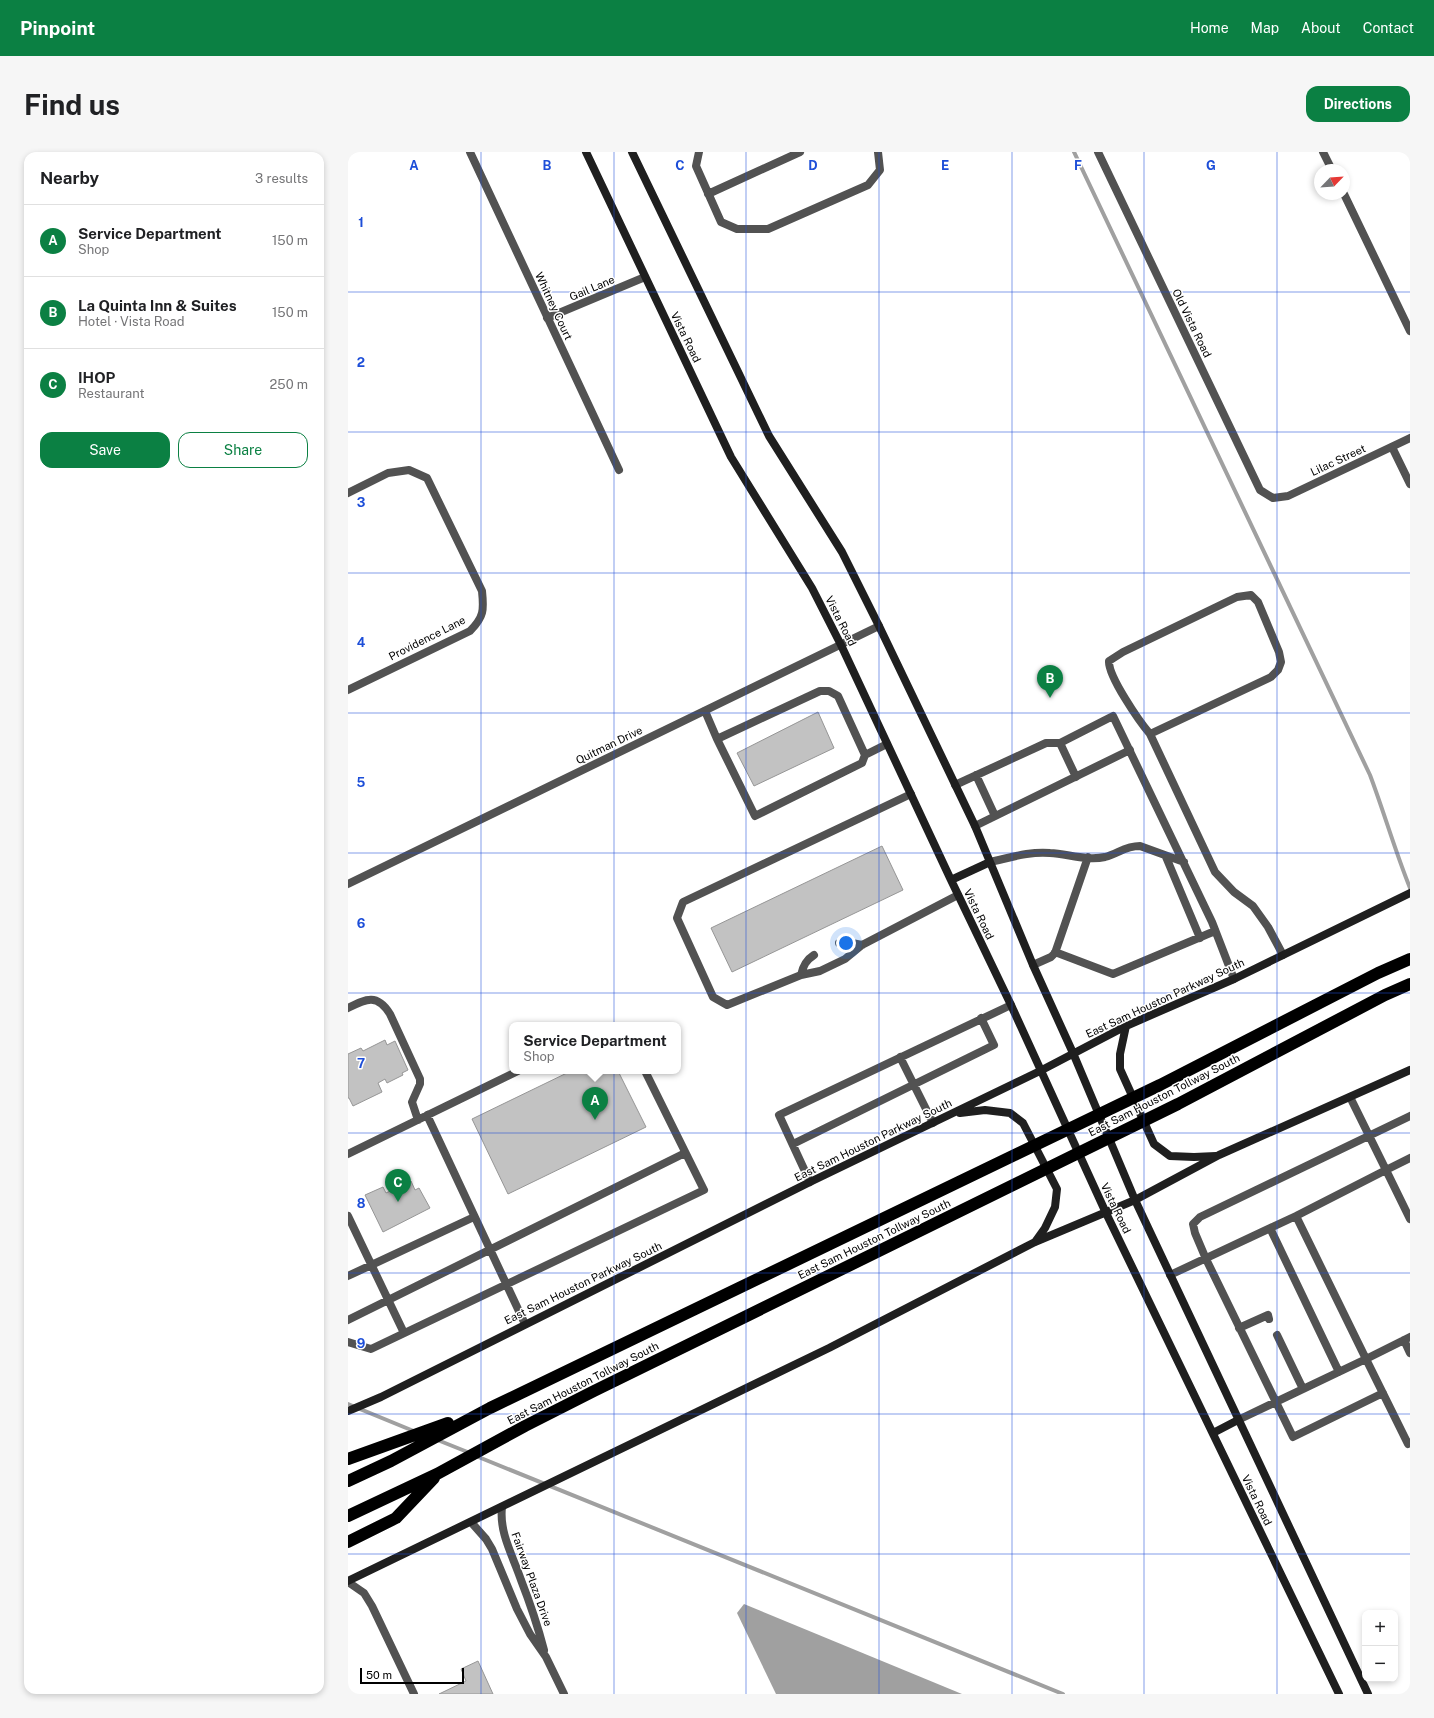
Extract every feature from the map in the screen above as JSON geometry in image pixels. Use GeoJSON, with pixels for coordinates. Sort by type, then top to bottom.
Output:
{"type":"FeatureCollection","features":[{"type":"Feature","properties":{"kind":"highway","name":"East Sam Houston Tollway South"},"geometry":{"type":"LineString","coordinates":[[348,1481],[391,1461],[490,1408],[961,1179],[1160,1085],[1378,973],[1410,959]]}},
{"type":"Feature","properties":{"kind":"highway","name":"East Sam Houston Tollway South"},"geometry":{"type":"LineString","coordinates":[[348,1516],[419,1489],[437,1474],[525,1426],[1178,1104],[1385,995],[1410,984]]}},
{"type":"Feature","properties":{"kind":"highway"},"geometry":{"type":"LineString","coordinates":[[348,1459],[490,1408]]}},
{"type":"Feature","properties":{"kind":"highway"},"geometry":{"type":"LineString","coordinates":[[348,1542],[396,1518],[419,1489]]}},
{"type":"Feature","properties":{"kind":"street","name":"Whitney Court"},"geometry":{"type":"LineString","coordinates":[[470,152],[619,470]]}},
{"type":"Feature","properties":{"kind":"street","name":"Vista Road"},"geometry":{"type":"LineString","coordinates":[[586,152],[731,457],[812,588],[842,645],[887,744],[1011,1005],[1106,1213],[1339,1694]]}},
{"type":"Feature","properties":{"kind":"street","name":"Vista Road"},"geometry":{"type":"LineString","coordinates":[[632,152],[769,436],[842,552],[880,626],[990,862],[1135,1200],[1368,1694]]}},
{"type":"Feature","properties":{"kind":"street"},"geometry":{"type":"LineString","coordinates":[[699,152],[696,166],[721,222],[737,229],[768,229],[868,186],[880,170],[878,152]]}},
{"type":"Feature","properties":{"kind":"street"},"geometry":{"type":"LineString","coordinates":[[708,194],[800,152]]}},
{"type":"Feature","properties":{"kind":"street","name":"Old Vista Road"},"geometry":{"type":"LineString","coordinates":[[1098,152],[1260,490],[1274,498]]}},
{"type":"Feature","properties":{"kind":"street"},"geometry":{"type":"LineString","coordinates":[[1323,152],[1329,164]]}},
{"type":"Feature","properties":{"kind":"street"},"geometry":{"type":"LineString","coordinates":[[1347,200],[1410,331]]}},
{"type":"Feature","properties":{"kind":"street","name":"Gail Lane"},"geometry":{"type":"LineString","coordinates":[[547,318],[645,277]]}},
{"type":"Feature","properties":{"kind":"street","name":"Lilac Street"},"geometry":{"type":"LineString","coordinates":[[1274,498],[1288,496],[1410,438]]}},
{"type":"Feature","properties":{"kind":"street"},"geometry":{"type":"LineString","coordinates":[[1392,447],[1410,484]]}},
{"type":"Feature","properties":{"kind":"street","name":"Providence Lane"},"geometry":{"type":"LineString","coordinates":[[348,493],[388,473],[409,470],[427,478],[482,591],[484,609],[479,622],[470,631],[348,690]]}},
{"type":"Feature","properties":{"kind":"street"},"geometry":{"type":"LineString","coordinates":[[1150,734],[1271,678],[1278,670],[1281,662],[1279,652],[1258,602],[1251,595],[1237,597],[1123,652],[1109,661],[1109,665],[1134,715],[1150,734],[1215,872],[1234,892],[1253,906],[1268,927],[1283,955]]}},
{"type":"Feature","properties":{"kind":"street","name":"Quitman Drive"},"geometry":{"type":"LineString","coordinates":[[348,884],[880,626]]}},
{"type":"Feature","properties":{"kind":"street"},"geometry":{"type":"LineString","coordinates":[[717,740],[820,691],[829,691],[838,696],[865,755]]}},
{"type":"Feature","properties":{"kind":"street"},"geometry":{"type":"LineString","coordinates":[[705,711],[717,740],[755,816],[862,763],[865,755],[887,744]]}},
{"type":"Feature","properties":{"kind":"street"},"geometry":{"type":"LineString","coordinates":[[955,785],[1046,743],[1060,742],[1113,716],[1184,862],[1215,931],[1234,979]]}},
{"type":"Feature","properties":{"kind":"street"},"geometry":{"type":"LineString","coordinates":[[1060,742],[1076,776]]}},
{"type":"Feature","properties":{"kind":"street"},"geometry":{"type":"LineString","coordinates":[[974,826],[1130,750]]}},
{"type":"Feature","properties":{"kind":"street"},"geometry":{"type":"LineString","coordinates":[[976,775],[995,816]]}},
{"type":"Feature","properties":{"kind":"street"},"geometry":{"type":"LineString","coordinates":[[911,794],[683,902],[677,918],[714,997],[727,1005],[801,975],[820,971],[845,959],[862,945],[958,895]]}},
{"type":"Feature","properties":{"kind":"street"},"geometry":{"type":"LineString","coordinates":[[951,880],[990,862],[1032,853],[1049,852],[1088,857],[1105,856],[1124,848],[1140,846],[1166,857],[1184,862]]}},
{"type":"Feature","properties":{"kind":"street"},"geometry":{"type":"LineString","coordinates":[[1033,965],[1051,957],[1055,952],[1088,857]]}},
{"type":"Feature","properties":{"kind":"street"},"geometry":{"type":"LineString","coordinates":[[1166,857],[1200,938]]}},
{"type":"Feature","properties":{"kind":"street","name":"East Sam Houston Parkway South"},"geometry":{"type":"LineString","coordinates":[[348,1411],[381,1396],[810,1182],[1040,1071],[1126,1026],[1234,979],[1410,893]]}},
{"type":"Feature","properties":{"kind":"street"},"geometry":{"type":"LineString","coordinates":[[1055,952],[1113,974],[1215,931]]}},
{"type":"Feature","properties":{"kind":"street"},"geometry":{"type":"LineString","coordinates":[[840,943],[846,942],[862,945]]}},
{"type":"Feature","properties":{"kind":"street"},"geometry":{"type":"LineString","coordinates":[[801,975],[805,963],[814,955]]}},
{"type":"Feature","properties":{"kind":"street"},"geometry":{"type":"LineString","coordinates":[[348,1008],[372,999],[385,1006],[420,1079],[420,1084],[412,1102],[418,1120]]}},
{"type":"Feature","properties":{"kind":"street"},"geometry":{"type":"LineString","coordinates":[[810,1182],[779,1115],[1011,1005]]}},
{"type":"Feature","properties":{"kind":"street"},"geometry":{"type":"LineString","coordinates":[[793,1144],[994,1045],[981,1018]]}},
{"type":"Feature","properties":{"kind":"street"},"geometry":{"type":"LineString","coordinates":[[1126,1026],[1120,1054],[1120,1069],[1154,1144],[1170,1156],[1219,1156]]}},
{"type":"Feature","properties":{"kind":"street"},"geometry":{"type":"LineString","coordinates":[[900,1057],[933,1123]]}},
{"type":"Feature","properties":{"kind":"street"},"geometry":{"type":"LineString","coordinates":[[414,1694],[372,1606],[364,1593],[348,1582],[829,1348],[1035,1242],[1135,1200],[1219,1156],[1410,1070]]}},
{"type":"Feature","properties":{"kind":"street"},"geometry":{"type":"LineString","coordinates":[[348,1154],[512,1074]]}},
{"type":"Feature","properties":{"kind":"street"},"geometry":{"type":"LineString","coordinates":[[348,1342],[371,1349],[704,1190],[646,1074]]}},
{"type":"Feature","properties":{"kind":"street"},"geometry":{"type":"LineString","coordinates":[[1350,1097],[1410,1219]]}},
{"type":"Feature","properties":{"kind":"street"},"geometry":{"type":"LineString","coordinates":[[950,1115],[985,1110],[1010,1113],[1023,1123],[1056,1189],[1054,1207],[1045,1228],[1035,1242]]}},
{"type":"Feature","properties":{"kind":"street"},"geometry":{"type":"LineString","coordinates":[[427,1115],[525,1324]]}},
{"type":"Feature","properties":{"kind":"street"},"geometry":{"type":"LineString","coordinates":[[1383,1393],[1293,1437],[1275,1403],[1206,1259],[1194,1233],[1193,1224],[1200,1216],[1410,1116]]}},
{"type":"Feature","properties":{"kind":"street"},"geometry":{"type":"LineString","coordinates":[[348,1320],[685,1152]]}},
{"type":"Feature","properties":{"kind":"street"},"geometry":{"type":"LineString","coordinates":[[1170,1276],[1296,1216],[1410,1158]]}},
{"type":"Feature","properties":{"kind":"street"},"geometry":{"type":"LineString","coordinates":[[348,1216],[404,1334]]}},
{"type":"Feature","properties":{"kind":"street"},"geometry":{"type":"LineString","coordinates":[[348,1276],[474,1216]]}},
{"type":"Feature","properties":{"kind":"street"},"geometry":{"type":"LineString","coordinates":[[1296,1216],[1408,1444],[1410,1443]]}},
{"type":"Feature","properties":{"kind":"street"},"geometry":{"type":"LineString","coordinates":[[1270,1228],[1339,1372]]}},
{"type":"Feature","properties":{"kind":"street"},"geometry":{"type":"LineString","coordinates":[[1239,1328],[1268,1315],[1270,1320]]}},
{"type":"Feature","properties":{"kind":"street"},"geometry":{"type":"LineString","coordinates":[[1277,1335],[1303,1390]]}},
{"type":"Feature","properties":{"kind":"street"},"geometry":{"type":"LineString","coordinates":[[1213,1433],[1407,1339],[1410,1353]]}},
{"type":"Feature","properties":{"kind":"street","name":"Fairway Plaza Drive"},"geometry":{"type":"LineString","coordinates":[[502,1507],[501,1526],[538,1629],[546,1657]]}},
{"type":"Feature","properties":{"kind":"street","name":"Fairway Plaza Drive"},"geometry":{"type":"LineString","coordinates":[[471,1522],[486,1539],[492,1549],[517,1608],[530,1634],[546,1657],[564,1694]]}},
{"type":"Feature","properties":{"kind":"shaded area"},"geometry":{"type":"Polygon","coordinates":[[[744,1604],[962,1694],[776,1694],[737,1613],[744,1604]]]}},
{"type":"Feature","properties":{"kind":"building"},"geometry":{"type":"Polygon","coordinates":[[[818,712],[834,748],[754,786],[737,753],[818,712]]]}},
{"type":"Feature","properties":{"kind":"building"},"geometry":{"type":"Polygon","coordinates":[[[882,846],[903,890],[732,972],[711,928],[882,846]]]}},
{"type":"Feature","properties":{"kind":"building"},"geometry":{"type":"Polygon","coordinates":[[[385,1040],[387,1045],[395,1041],[408,1070],[402,1073],[403,1075],[387,1083],[385,1079],[378,1083],[382,1092],[353,1106],[348,1098],[348,1054],[361,1048],[363,1051],[385,1040]]]}},
{"type":"Feature","properties":{"kind":"building"},"geometry":{"type":"Polygon","coordinates":[[[565,1074],[620,1074],[646,1127],[508,1194],[472,1119],[565,1074]]]}},
{"type":"Feature","properties":{"kind":"building"},"geometry":{"type":"Polygon","coordinates":[[[411,1181],[415,1190],[419,1188],[430,1208],[383,1232],[365,1195],[383,1187],[386,1193],[411,1181]]]}},
{"type":"Feature","properties":{"kind":"building"},"geometry":{"type":"Polygon","coordinates":[[[478,1661],[493,1694],[439,1694],[466,1681],[461,1669],[478,1661]]]}},
{"type":"Feature","properties":{"kind":"waterway"},"geometry":{"type":"LineString","coordinates":[[1074,152],[1370,775],[1410,888]]}},
{"type":"Feature","properties":{"kind":"waterway"},"geometry":{"type":"LineString","coordinates":[[348,1404],[416,1432]]}},
{"type":"Feature","properties":{"kind":"waterway"},"geometry":{"type":"LineString","coordinates":[[435,1439],[470,1453]]}},
{"type":"Feature","properties":{"kind":"waterway"},"geometry":{"type":"LineString","coordinates":[[476,1456],[1063,1694]]}},
{"type":"Feature","properties":{"kind":"place","name":"La Quinta Inn & Suites"},"geometry":{"type":"Point","coordinates":[1050,698]}},
{"type":"Feature","properties":{"kind":"place","name":"Service Department"},"geometry":{"type":"Point","coordinates":[595,1120]}},
{"type":"Feature","properties":{"kind":"place","name":"IHOP"},"geometry":{"type":"Point","coordinates":[398,1202]}}]}
